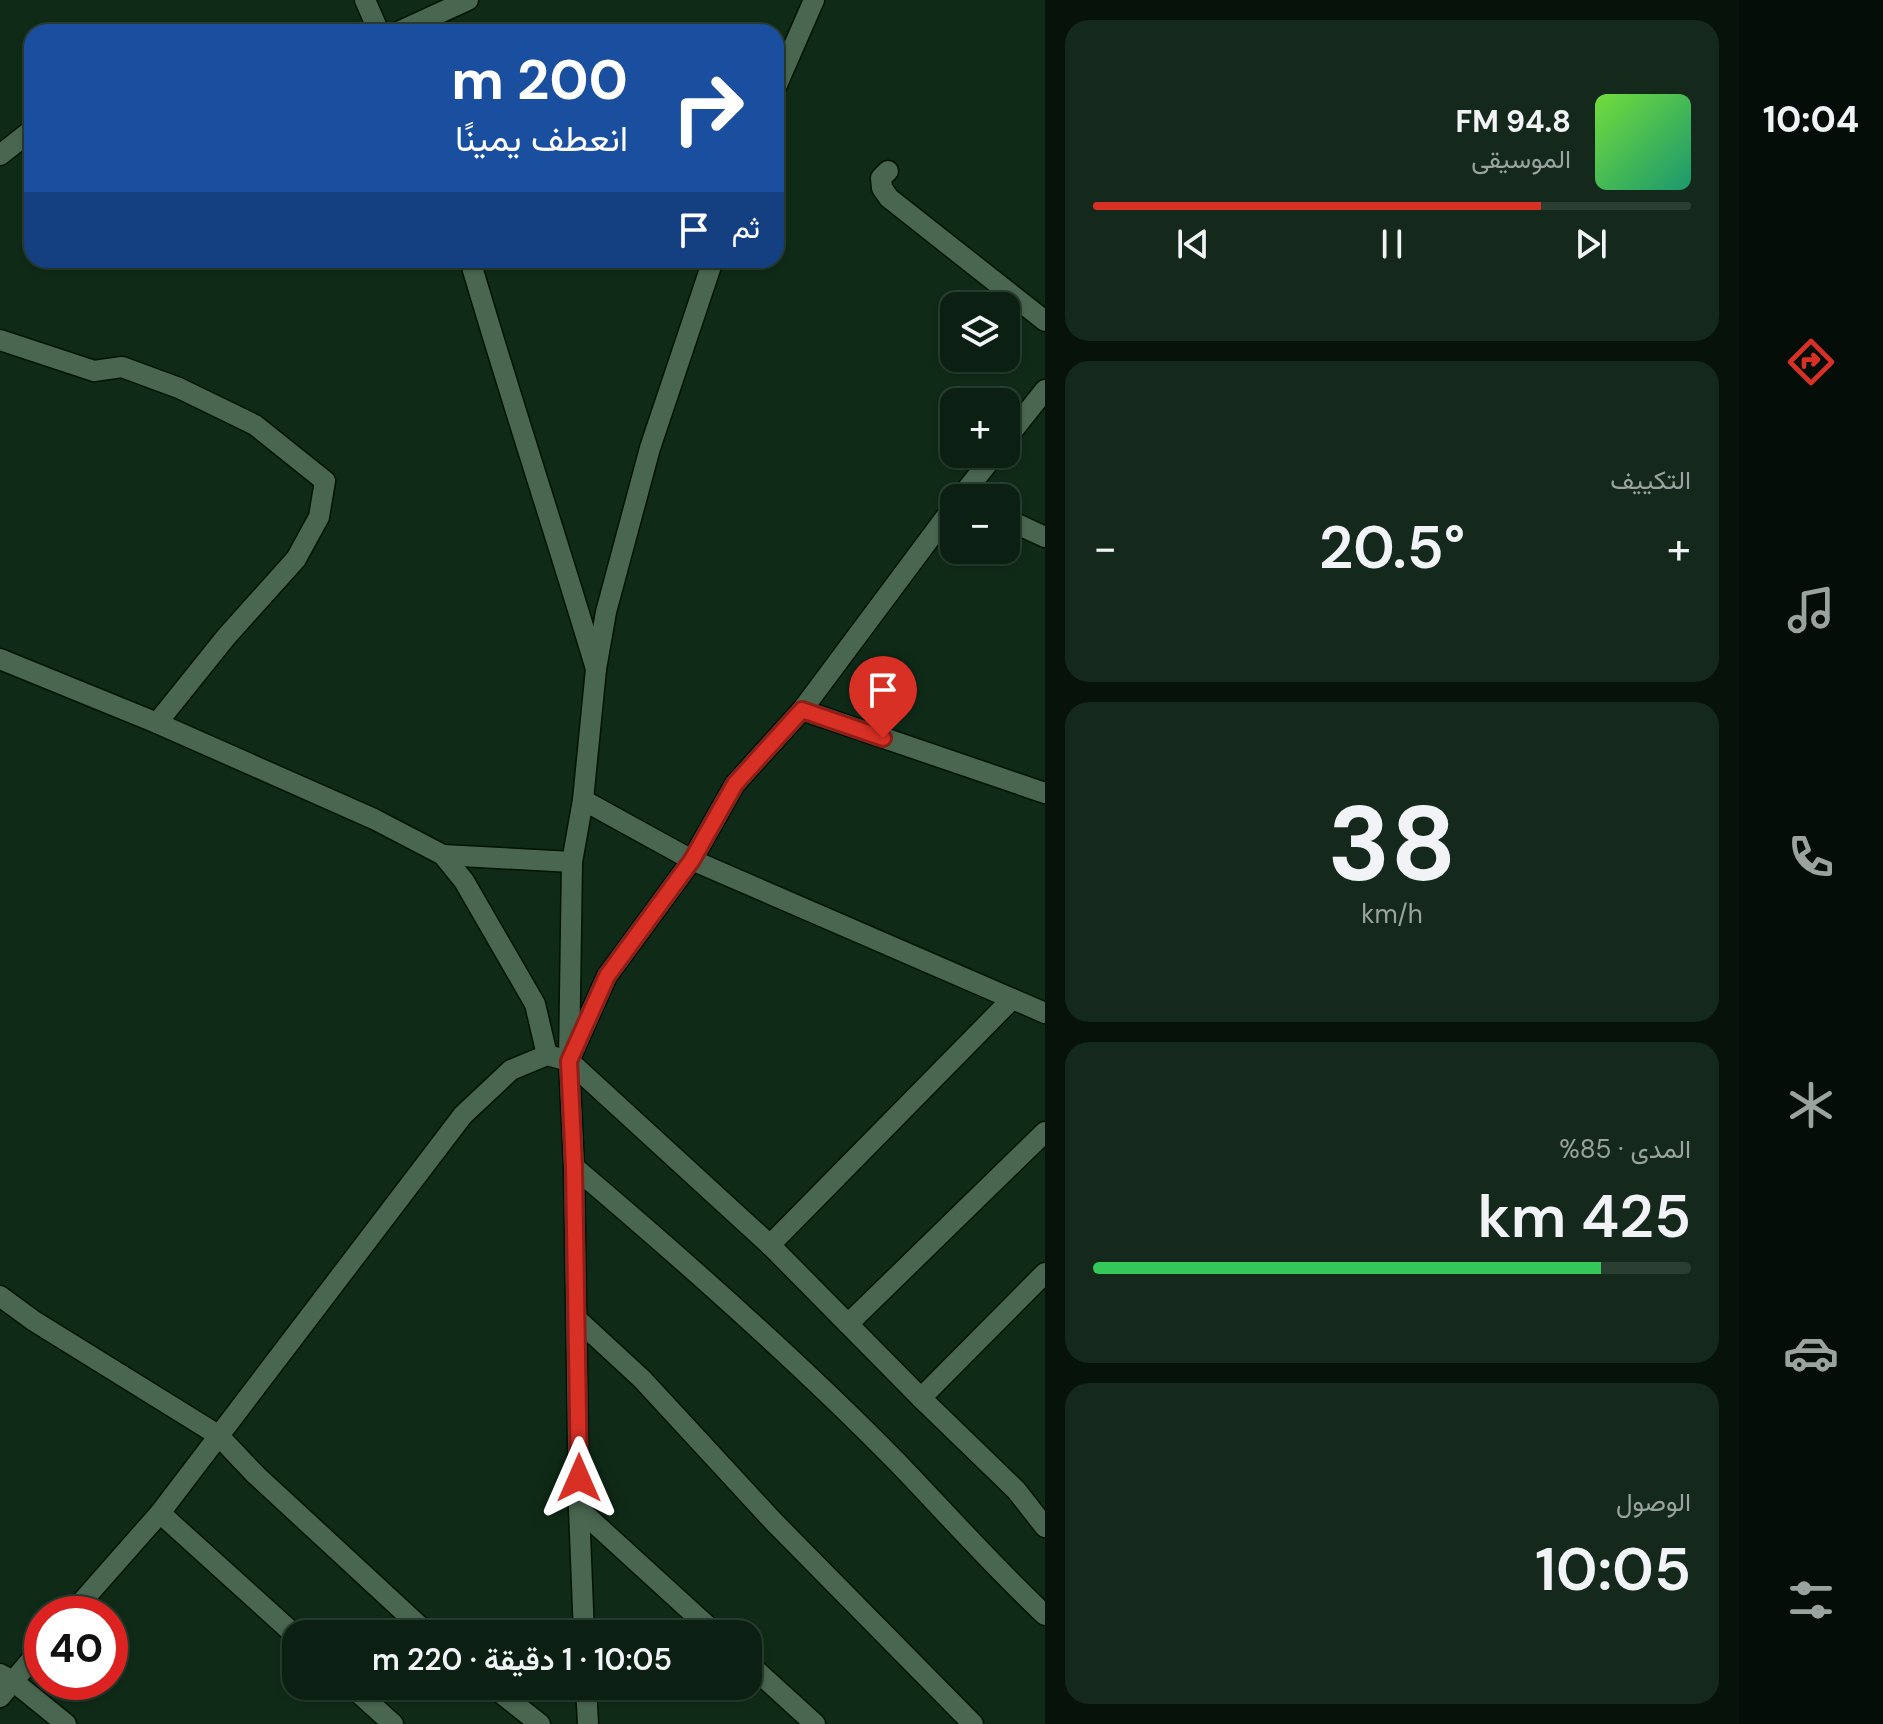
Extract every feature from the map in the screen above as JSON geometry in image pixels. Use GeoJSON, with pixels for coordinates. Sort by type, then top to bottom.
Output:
{"type":"FeatureCollection","features":[{"type":"Feature","properties":{"kind":"street"},"geometry":{"type":"LineString","coordinates":[[365,0],[376,24]]}},
{"type":"Feature","properties":{"kind":"street"},"geometry":{"type":"LineString","coordinates":[[416,24],[468,0]]}},
{"type":"Feature","properties":{"kind":"street"},"geometry":{"type":"LineString","coordinates":[[784,69],[814,0]]}},
{"type":"Feature","properties":{"kind":"street"},"geometry":{"type":"LineString","coordinates":[[0,155],[24,136]]}},
{"type":"Feature","properties":{"kind":"street"},"geometry":{"type":"LineString","coordinates":[[888,171],[881,178],[882,188],[889,198],[1045,321]]}},
{"type":"Feature","properties":{"kind":"street"},"geometry":{"type":"LineString","coordinates":[[472,268],[596,669]]}},
{"type":"Feature","properties":{"kind":"street"},"geometry":{"type":"LineString","coordinates":[[583,1620],[569,1061],[572,862],[583,800],[596,669],[606,612],[650,448],[710,268]]}},
{"type":"Feature","properties":{"kind":"street"},"geometry":{"type":"LineString","coordinates":[[0,340],[94,371],[122,367],[179,388],[255,425],[325,481],[319,517],[296,559],[226,637],[157,723]]}},
{"type":"Feature","properties":{"kind":"street"},"geometry":{"type":"LineString","coordinates":[[1020,421],[1045,390]]}},
{"type":"Feature","properties":{"kind":"street"},"geometry":{"type":"LineString","coordinates":[[971,484],[984,468]]}},
{"type":"Feature","properties":{"kind":"street"},"geometry":{"type":"LineString","coordinates":[[569,1061],[607,976],[692,860],[735,784],[802,710],[940,525]]}},
{"type":"Feature","properties":{"kind":"street"},"geometry":{"type":"LineString","coordinates":[[1020,525],[1045,537]]}},
{"type":"Feature","properties":{"kind":"street"},"geometry":{"type":"LineString","coordinates":[[0,659],[157,723],[374,819],[443,855],[464,881],[535,1004],[547,1055]]}},
{"type":"Feature","properties":{"kind":"street"},"geometry":{"type":"LineString","coordinates":[[802,710],[1045,793]]}},
{"type":"Feature","properties":{"kind":"street"},"geometry":{"type":"LineString","coordinates":[[583,800],[692,860],[1045,1013]]}},
{"type":"Feature","properties":{"kind":"street"},"geometry":{"type":"LineString","coordinates":[[443,855],[572,862]]}},
{"type":"Feature","properties":{"kind":"street"},"geometry":{"type":"LineString","coordinates":[[770,1245],[1012,999]]}},
{"type":"Feature","properties":{"kind":"street"},"geometry":{"type":"LineString","coordinates":[[87,1596],[160,1513],[463,1115],[511,1070],[547,1055],[569,1061],[770,1245],[1016,1490],[1045,1527]]}},
{"type":"Feature","properties":{"kind":"street"},"geometry":{"type":"LineString","coordinates":[[848,1324],[1045,1132]]}},
{"type":"Feature","properties":{"kind":"street"},"geometry":{"type":"LineString","coordinates":[[574,1167],[731,1302],[896,1462],[991,1565],[1045,1615]]}},
{"type":"Feature","properties":{"kind":"street"},"geometry":{"type":"LineString","coordinates":[[921,1398],[1045,1273]]}},
{"type":"Feature","properties":{"kind":"street"},"geometry":{"type":"LineString","coordinates":[[0,1296],[34,1321],[218,1435],[256,1475],[413,1620]]}},
{"type":"Feature","properties":{"kind":"street"},"geometry":{"type":"LineString","coordinates":[[578,1320],[642,1379],[774,1522],[973,1724]]}},
{"type":"Feature","properties":{"kind":"street"},"geometry":{"type":"LineString","coordinates":[[579,1509],[701,1620]]}},
{"type":"Feature","properties":{"kind":"street"},"geometry":{"type":"LineString","coordinates":[[160,1513],[282,1623]]}},
{"type":"Feature","properties":{"kind":"street"},"geometry":{"type":"LineString","coordinates":[[24,1665],[4,1684],[66,1724]]}},
{"type":"Feature","properties":{"kind":"street"},"geometry":{"type":"LineString","coordinates":[[762,1676],[815,1724]]}},
{"type":"Feature","properties":{"kind":"street"},"geometry":{"type":"LineString","coordinates":[[366,1700],[393,1724]]}},
{"type":"Feature","properties":{"kind":"street"},"geometry":{"type":"LineString","coordinates":[[510,1700],[540,1724]]}},
{"type":"Feature","properties":{"kind":"street"},"geometry":{"type":"LineString","coordinates":[[587,1700],[589,1723]]}},
{"type":"Feature","properties":{"kind":"route"},"geometry":{"type":"LineString","coordinates":[[579,1478],[578,1320],[569,1061],[607,976],[692,860],[735,784],[802,710],[883,738]]}}]}
